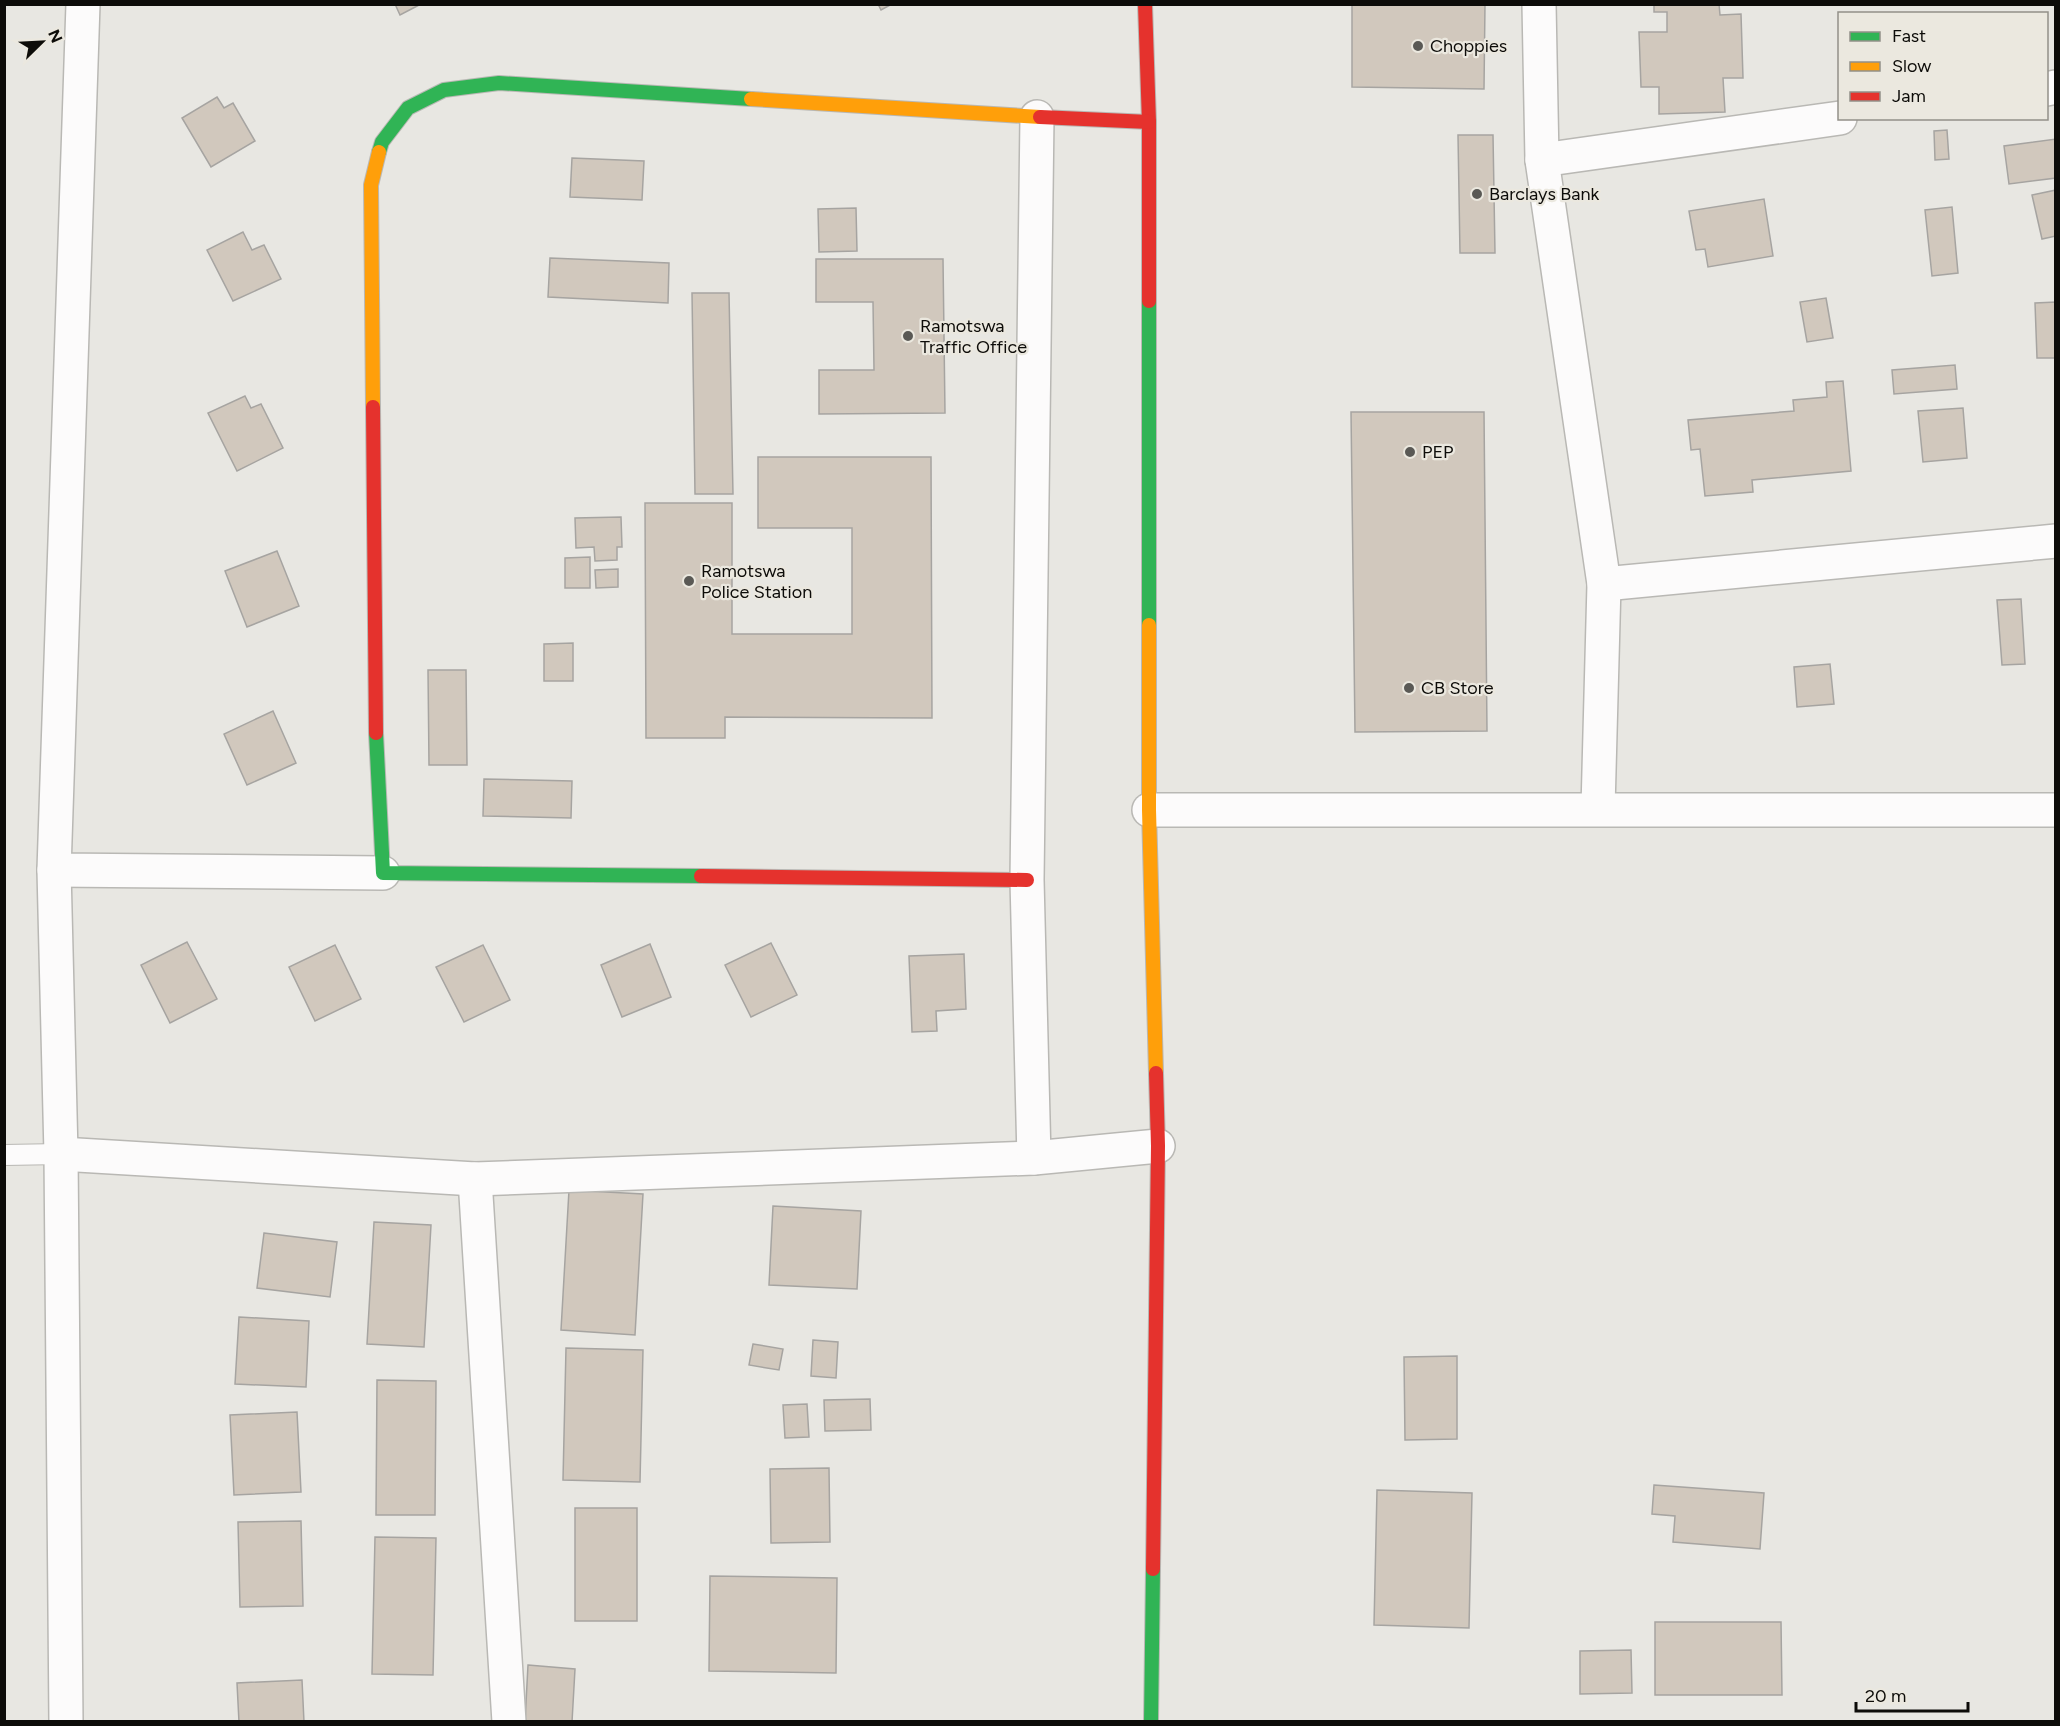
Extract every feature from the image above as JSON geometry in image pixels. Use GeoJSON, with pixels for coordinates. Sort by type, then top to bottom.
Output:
{"type":"FeatureCollection","features":[{"type":"Feature","properties":{"kind":"street"},"geometry":{"type":"LineString","coordinates":[[66,1722],[61,1154],[54,870],[83,4]]}},
{"type":"Feature","properties":{"kind":"street"},"geometry":{"type":"LineString","coordinates":[[1144,4],[1149,122],[1149,810],[1158,1146],[1151,1722]]}},
{"type":"Feature","properties":{"kind":"street"},"geometry":{"type":"LineString","coordinates":[[1539,4],[1542,160],[1604,584],[1598,808]]}},
{"type":"Feature","properties":{"kind":"street"},"geometry":{"type":"LineString","coordinates":[[383,873],[376,749],[371,185],[382,142],[408,108],[444,90],[499,83],[1149,122]]}},
{"type":"Feature","properties":{"kind":"street"},"geometry":{"type":"LineString","coordinates":[[1034,1158],[1027,880],[1037,117]]}},
{"type":"Feature","properties":{"kind":"street"},"geometry":{"type":"LineString","coordinates":[[1542,160],[1838,118]]}},
{"type":"Feature","properties":{"kind":"street"},"geometry":{"type":"LineString","coordinates":[[1604,584],[2055,540]]}},
{"type":"Feature","properties":{"kind":"street"},"geometry":{"type":"LineString","coordinates":[[1149,810],[1598,808],[2055,810]]}},
{"type":"Feature","properties":{"kind":"street"},"geometry":{"type":"LineString","coordinates":[[54,870],[1027,880]]}},
{"type":"Feature","properties":{"kind":"street"},"geometry":{"type":"LineString","coordinates":[[61,1154],[475,1179],[1034,1158],[1158,1146]]}},
{"type":"Feature","properties":{"kind":"street"},"geometry":{"type":"LineString","coordinates":[[475,1179],[509,1722]]}},
{"type":"Feature","properties":{"kind":"lane"},"geometry":{"type":"LineString","coordinates":[[4,1155],[61,1154]]}},
{"type":"Feature","properties":{"kind":"building"},"geometry":{"type":"Polygon","coordinates":[[[395,4],[421,4],[400,15],[395,4]]]}},
{"type":"Feature","properties":{"kind":"building"},"geometry":{"type":"Polygon","coordinates":[[[878,4],[892,4],[881,10],[878,4]]]}},
{"type":"Feature","properties":{"kind":"building","name":"Choppies"},"geometry":{"type":"Polygon","coordinates":[[[1352,4],[1485,4],[1484,89],[1352,87],[1352,4]]]}},
{"type":"Feature","properties":{"kind":"building"},"geometry":{"type":"Polygon","coordinates":[[[1654,4],[1719,4],[1720,15],[1741,14],[1743,78],[1723,78],[1725,112],[1659,114],[1659,87],[1641,87],[1639,32],[1667,32],[1667,12],[1654,12],[1654,4]]]}},
{"type":"Feature","properties":{"kind":"building"},"geometry":{"type":"Polygon","coordinates":[[[217,97],[224,108],[233,103],[255,141],[211,167],[182,118],[217,97]]]}},
{"type":"Feature","properties":{"kind":"building"},"geometry":{"type":"Polygon","coordinates":[[[1947,130],[1949,159],[1935,160],[1934,131],[1947,130]]]}},
{"type":"Feature","properties":{"kind":"building","name":"Barclays Bank"},"geometry":{"type":"Polygon","coordinates":[[[1458,135],[1493,135],[1495,253],[1460,253],[1458,135]]]}},
{"type":"Feature","properties":{"kind":"building"},"geometry":{"type":"Polygon","coordinates":[[[2056,139],[2056,178],[2009,184],[2004,146],[2056,139]]]}},
{"type":"Feature","properties":{"kind":"building"},"geometry":{"type":"Polygon","coordinates":[[[572,158],[644,161],[642,200],[570,197],[572,158]]]}},
{"type":"Feature","properties":{"kind":"building"},"geometry":{"type":"Polygon","coordinates":[[[2056,190],[2056,236],[2042,239],[2032,195],[2056,190]]]}},
{"type":"Feature","properties":{"kind":"building"},"geometry":{"type":"Polygon","coordinates":[[[1764,199],[1773,256],[1708,267],[1705,249],[1696,250],[1689,211],[1764,199]]]}},
{"type":"Feature","properties":{"kind":"building"},"geometry":{"type":"Polygon","coordinates":[[[1952,207],[1958,273],[1932,276],[1925,210],[1952,207]]]}},
{"type":"Feature","properties":{"kind":"building"},"geometry":{"type":"Polygon","coordinates":[[[856,208],[857,251],[819,252],[818,209],[856,208]]]}},
{"type":"Feature","properties":{"kind":"building"},"geometry":{"type":"Polygon","coordinates":[[[243,232],[252,250],[264,245],[281,279],[233,301],[207,250],[243,232]]]}},
{"type":"Feature","properties":{"kind":"building"},"geometry":{"type":"Polygon","coordinates":[[[550,258],[669,263],[668,303],[548,297],[550,258]]]}},
{"type":"Feature","properties":{"kind":"building","name":"Ramotswa Traffic Office"},"geometry":{"type":"Polygon","coordinates":[[[816,259],[943,259],[945,413],[819,414],[819,370],[874,370],[873,302],[816,302],[816,259]]]}},
{"type":"Feature","properties":{"kind":"building"},"geometry":{"type":"Polygon","coordinates":[[[692,293],[729,293],[733,494],[695,494],[692,293]]]}},
{"type":"Feature","properties":{"kind":"building"},"geometry":{"type":"Polygon","coordinates":[[[1826,298],[1833,338],[1807,342],[1800,302],[1826,298]]]}},
{"type":"Feature","properties":{"kind":"building"},"geometry":{"type":"Polygon","coordinates":[[[2056,302],[2056,358],[2037,358],[2035,303],[2056,302]]]}},
{"type":"Feature","properties":{"kind":"building"},"geometry":{"type":"Polygon","coordinates":[[[1955,365],[1957,389],[1894,394],[1892,370],[1955,365]]]}},
{"type":"Feature","properties":{"kind":"building"},"geometry":{"type":"Polygon","coordinates":[[[1843,381],[1851,471],[1752,480],[1753,492],[1705,496],[1700,449],[1691,450],[1688,420],[1794,411],[1793,400],[1827,397],[1826,382],[1843,381]]]}},
{"type":"Feature","properties":{"kind":"building"},"geometry":{"type":"Polygon","coordinates":[[[245,396],[251,408],[261,404],[283,448],[237,471],[208,413],[245,396]]]}},
{"type":"Feature","properties":{"kind":"building"},"geometry":{"type":"Polygon","coordinates":[[[1963,408],[1967,458],[1923,462],[1918,411],[1963,408]]]}},
{"type":"Feature","properties":{"kind":"building"},"geometry":{"type":"Polygon","coordinates":[[[1351,412],[1484,412],[1487,731],[1355,732],[1351,412]]]}},
{"type":"Feature","properties":{"kind":"building","name":"Ramotswa Police Station"},"geometry":{"type":"Polygon","coordinates":[[[758,457],[931,457],[932,718],[725,717],[725,738],[646,738],[645,503],[732,503],[732,634],[852,634],[852,528],[758,528],[758,457]]]}},
{"type":"Feature","properties":{"kind":"building"},"geometry":{"type":"Polygon","coordinates":[[[621,517],[622,547],[617,547],[617,560],[595,561],[594,547],[576,548],[575,518],[621,517]]]}},
{"type":"Feature","properties":{"kind":"building"},"geometry":{"type":"Polygon","coordinates":[[[277,551],[299,606],[247,627],[225,571],[277,551]]]}},
{"type":"Feature","properties":{"kind":"building"},"geometry":{"type":"Polygon","coordinates":[[[590,557],[590,588],[565,588],[565,558],[590,557]]]}},
{"type":"Feature","properties":{"kind":"building"},"geometry":{"type":"Polygon","coordinates":[[[618,569],[618,587],[596,588],[595,570],[618,569]]]}},
{"type":"Feature","properties":{"kind":"building"},"geometry":{"type":"Polygon","coordinates":[[[2021,599],[2025,664],[2002,665],[1997,600],[2021,599]]]}},
{"type":"Feature","properties":{"kind":"building"},"geometry":{"type":"Polygon","coordinates":[[[573,643],[573,681],[544,681],[544,644],[573,643]]]}},
{"type":"Feature","properties":{"kind":"building"},"geometry":{"type":"Polygon","coordinates":[[[1830,664],[1834,704],[1797,707],[1794,667],[1830,664]]]}},
{"type":"Feature","properties":{"kind":"building"},"geometry":{"type":"Polygon","coordinates":[[[428,670],[466,670],[467,765],[429,765],[428,670]]]}},
{"type":"Feature","properties":{"kind":"building"},"geometry":{"type":"Polygon","coordinates":[[[273,711],[296,763],[247,785],[224,734],[273,711]]]}},
{"type":"Feature","properties":{"kind":"building"},"geometry":{"type":"Polygon","coordinates":[[[484,779],[572,781],[571,818],[483,816],[484,779]]]}},
{"type":"Feature","properties":{"kind":"building"},"geometry":{"type":"Polygon","coordinates":[[[187,942],[217,999],[170,1023],[141,965],[187,942]]]}},
{"type":"Feature","properties":{"kind":"building"},"geometry":{"type":"Polygon","coordinates":[[[771,943],[797,995],[751,1017],[725,965],[771,943]]]}},
{"type":"Feature","properties":{"kind":"building"},"geometry":{"type":"Polygon","coordinates":[[[650,944],[671,997],[622,1017],[601,965],[650,944]]]}},
{"type":"Feature","properties":{"kind":"building"},"geometry":{"type":"Polygon","coordinates":[[[335,945],[361,999],[315,1021],[289,967],[335,945]]]}},
{"type":"Feature","properties":{"kind":"building"},"geometry":{"type":"Polygon","coordinates":[[[483,945],[510,1000],[464,1022],[436,967],[483,945]]]}},
{"type":"Feature","properties":{"kind":"building"},"geometry":{"type":"Polygon","coordinates":[[[964,954],[966,1009],[936,1011],[937,1031],[912,1032],[909,956],[964,954]]]}},
{"type":"Feature","properties":{"kind":"building"},"geometry":{"type":"Polygon","coordinates":[[[569,1190],[643,1194],[635,1335],[561,1330],[569,1190]]]}},
{"type":"Feature","properties":{"kind":"building"},"geometry":{"type":"Polygon","coordinates":[[[773,1206],[861,1211],[857,1289],[769,1285],[773,1206]]]}},
{"type":"Feature","properties":{"kind":"building"},"geometry":{"type":"Polygon","coordinates":[[[374,1222],[431,1225],[424,1347],[367,1344],[374,1222]]]}},
{"type":"Feature","properties":{"kind":"building"},"geometry":{"type":"Polygon","coordinates":[[[264,1233],[337,1242],[330,1297],[257,1288],[264,1233]]]}},
{"type":"Feature","properties":{"kind":"building"},"geometry":{"type":"Polygon","coordinates":[[[239,1317],[309,1321],[306,1387],[235,1384],[239,1317]]]}},
{"type":"Feature","properties":{"kind":"building"},"geometry":{"type":"Polygon","coordinates":[[[813,1340],[838,1342],[836,1378],[811,1376],[813,1340]]]}},
{"type":"Feature","properties":{"kind":"building"},"geometry":{"type":"Polygon","coordinates":[[[753,1344],[783,1349],[779,1370],[749,1365],[753,1344]]]}},
{"type":"Feature","properties":{"kind":"building"},"geometry":{"type":"Polygon","coordinates":[[[566,1348],[643,1350],[640,1482],[563,1480],[566,1348]]]}},
{"type":"Feature","properties":{"kind":"building"},"geometry":{"type":"Polygon","coordinates":[[[1457,1356],[1457,1439],[1405,1440],[1404,1357],[1457,1356]]]}},
{"type":"Feature","properties":{"kind":"building"},"geometry":{"type":"Polygon","coordinates":[[[377,1380],[436,1381],[435,1515],[376,1515],[377,1380]]]}},
{"type":"Feature","properties":{"kind":"building"},"geometry":{"type":"Polygon","coordinates":[[[870,1399],[871,1430],[825,1431],[824,1400],[870,1399]]]}},
{"type":"Feature","properties":{"kind":"building"},"geometry":{"type":"Polygon","coordinates":[[[807,1404],[809,1437],[785,1438],[783,1405],[807,1404]]]}},
{"type":"Feature","properties":{"kind":"building"},"geometry":{"type":"Polygon","coordinates":[[[297,1412],[301,1492],[234,1495],[230,1415],[297,1412]]]}},
{"type":"Feature","properties":{"kind":"building"},"geometry":{"type":"Polygon","coordinates":[[[829,1468],[830,1542],[771,1543],[770,1469],[829,1468]]]}},
{"type":"Feature","properties":{"kind":"building"},"geometry":{"type":"Polygon","coordinates":[[[1654,1485],[1764,1493],[1760,1549],[1673,1542],[1675,1516],[1652,1514],[1654,1485]]]}},
{"type":"Feature","properties":{"kind":"building"},"geometry":{"type":"Polygon","coordinates":[[[1377,1490],[1472,1493],[1469,1628],[1374,1625],[1377,1490]]]}},
{"type":"Feature","properties":{"kind":"building"},"geometry":{"type":"Polygon","coordinates":[[[575,1508],[637,1508],[637,1621],[575,1621],[575,1508]]]}},
{"type":"Feature","properties":{"kind":"building"},"geometry":{"type":"Polygon","coordinates":[[[301,1521],[303,1606],[240,1607],[238,1522],[301,1521]]]}},
{"type":"Feature","properties":{"kind":"building"},"geometry":{"type":"Polygon","coordinates":[[[375,1537],[436,1538],[433,1675],[372,1674],[375,1537]]]}},
{"type":"Feature","properties":{"kind":"building"},"geometry":{"type":"Polygon","coordinates":[[[710,1576],[837,1578],[836,1673],[709,1671],[710,1576]]]}},
{"type":"Feature","properties":{"kind":"building"},"geometry":{"type":"Polygon","coordinates":[[[1655,1622],[1781,1622],[1782,1695],[1655,1695],[1655,1622]]]}},
{"type":"Feature","properties":{"kind":"building"},"geometry":{"type":"Polygon","coordinates":[[[1631,1650],[1632,1693],[1580,1694],[1580,1651],[1631,1650]]]}},
{"type":"Feature","properties":{"kind":"building"},"geometry":{"type":"Polygon","coordinates":[[[528,1665],[575,1669],[572,1722],[525,1722],[528,1665]]]}},
{"type":"Feature","properties":{"kind":"building"},"geometry":{"type":"Polygon","coordinates":[[[302,1680],[304,1722],[239,1722],[237,1683],[302,1680]]]}},
{"type":"Feature","properties":{"kind":"traffic: fast"},"geometry":{"type":"LineString","coordinates":[[379,152],[382,142],[408,108],[444,90],[499,83],[751,99]]}},
{"type":"Feature","properties":{"kind":"traffic: fast"},"geometry":{"type":"LineString","coordinates":[[1149,301],[1149,625]]}},
{"type":"Feature","properties":{"kind":"traffic: fast"},"geometry":{"type":"LineString","coordinates":[[376,733],[383,873],[701,876]]}},
{"type":"Feature","properties":{"kind":"traffic: fast"},"geometry":{"type":"LineString","coordinates":[[1151,1722],[1153,1569]]}},
{"type":"Feature","properties":{"kind":"traffic: slow"},"geometry":{"type":"LineString","coordinates":[[751,99],[1040,117]]}},
{"type":"Feature","properties":{"kind":"traffic: slow"},"geometry":{"type":"LineString","coordinates":[[373,407],[371,185],[379,152]]}},
{"type":"Feature","properties":{"kind":"traffic: slow"},"geometry":{"type":"LineString","coordinates":[[1149,625],[1149,810],[1156,1073]]}},
{"type":"Feature","properties":{"kind":"traffic: jam"},"geometry":{"type":"LineString","coordinates":[[1145,4],[1149,122],[1149,301]]}},
{"type":"Feature","properties":{"kind":"traffic: jam"},"geometry":{"type":"LineString","coordinates":[[1040,117],[1149,122]]}},
{"type":"Feature","properties":{"kind":"traffic: jam"},"geometry":{"type":"LineString","coordinates":[[373,407],[376,733]]}},
{"type":"Feature","properties":{"kind":"traffic: jam"},"geometry":{"type":"LineString","coordinates":[[701,876],[1027,880]]}},
{"type":"Feature","properties":{"kind":"traffic: jam"},"geometry":{"type":"LineString","coordinates":[[1153,1569],[1158,1146],[1156,1073]]}},
{"type":"Feature","properties":{"kind":"place","name":"Choppies"},"geometry":{"type":"Point","coordinates":[1418,46]}},
{"type":"Feature","properties":{"kind":"place","name":"Barclays Bank"},"geometry":{"type":"Point","coordinates":[1477,194]}},
{"type":"Feature","properties":{"kind":"place","name":"Ramotswa Traffic Office"},"geometry":{"type":"Point","coordinates":[908,336]}},
{"type":"Feature","properties":{"kind":"place","name":"PEP"},"geometry":{"type":"Point","coordinates":[1410,452]}},
{"type":"Feature","properties":{"kind":"place","name":"Ramotswa Police Station"},"geometry":{"type":"Point","coordinates":[689,581]}},
{"type":"Feature","properties":{"kind":"place","name":"CB Store"},"geometry":{"type":"Point","coordinates":[1409,688]}}]}
